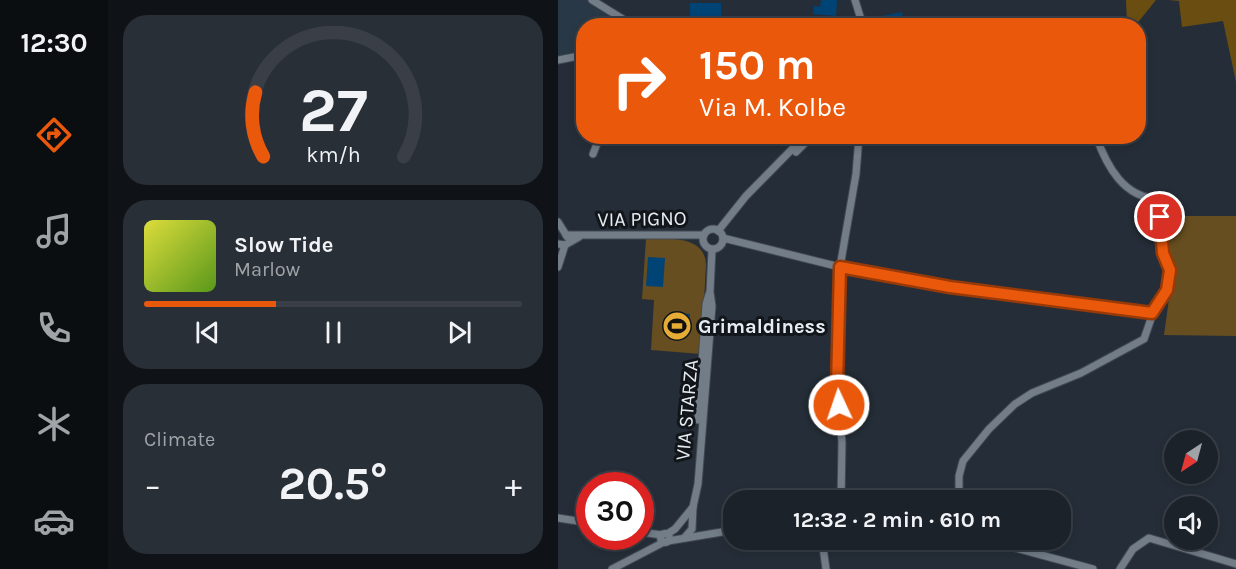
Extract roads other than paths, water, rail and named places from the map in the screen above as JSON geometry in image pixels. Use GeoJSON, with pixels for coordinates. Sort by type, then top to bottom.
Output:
{"type":"FeatureCollection","features":[{"type":"Feature","properties":{"kind":"street"},"geometry":{"type":"LineString","coordinates":[[592,0],[621,18]]}},
{"type":"Feature","properties":{"kind":"street"},"geometry":{"type":"LineString","coordinates":[[855,0],[861,18]]}},
{"type":"Feature","properties":{"kind":"street"},"geometry":{"type":"LineString","coordinates":[[558,60],[576,57]]}},
{"type":"Feature","properties":{"kind":"street"},"geometry":{"type":"LineString","coordinates":[[593,154],[597,144]]}},
{"type":"Feature","properties":{"kind":"street"},"geometry":{"type":"LineString","coordinates":[[718,231],[797,144]]}},
{"type":"Feature","properties":{"kind":"street"},"geometry":{"type":"LineString","coordinates":[[738,207],[749,199],[804,144]]}},
{"type":"Feature","properties":{"kind":"street"},"geometry":{"type":"LineString","coordinates":[[841,490],[842,442],[837,386],[840,267],[856,174],[858,144]]}},
{"type":"Feature","properties":{"kind":"street"},"geometry":{"type":"LineString","coordinates":[[959,490],[959,476],[963,461],[989,429],[1015,404],[1032,393],[1081,373],[1144,339],[1152,313],[1167,290],[1170,270],[1163,253],[1159,200],[1138,196],[1124,186],[1110,166],[1100,144]]}},
{"type":"Feature","properties":{"kind":"street"},"geometry":{"type":"LineString","coordinates":[[558,222],[563,234],[562,259],[558,267]]}},
{"type":"Feature","properties":{"kind":"street"},"geometry":{"type":"LineString","coordinates":[[723,238],[722,245],[712,250],[705,246],[704,235],[708,230],[718,231],[723,238],[840,267],[950,287],[1152,313]]}},
{"type":"Feature","properties":{"kind":"street","name":"VIA PIGNO"},"geometry":{"type":"LineString","coordinates":[[563,234],[581,236],[704,235]]}},
{"type":"Feature","properties":{"kind":"street","name":"VIA PIGNO"},"geometry":{"type":"LineString","coordinates":[[562,245],[581,236]]}},
{"type":"Feature","properties":{"kind":"street","name":"VIA STARZA"},"geometry":{"type":"LineString","coordinates":[[685,537],[692,530],[706,304],[710,292],[712,250]]}},
{"type":"Feature","properties":{"kind":"street"},"geometry":{"type":"LineString","coordinates":[[612,569],[665,538],[693,507]]}},
{"type":"Feature","properties":{"kind":"street"},"geometry":{"type":"LineString","coordinates":[[558,518],[576,521]]}},
{"type":"Feature","properties":{"kind":"street"},"geometry":{"type":"LineString","coordinates":[[654,535],[665,538],[685,537],[723,532]]}},
{"type":"Feature","properties":{"kind":"street"},"geometry":{"type":"LineString","coordinates":[[1120,569],[1133,549],[1149,538],[1236,564]]}},
{"type":"Feature","properties":{"kind":"street"},"geometry":{"type":"LineString","coordinates":[[823,550],[826,569]]}},
{"type":"Feature","properties":{"kind":"street"},"geometry":{"type":"LineString","coordinates":[[1023,550],[1093,569]]}},
{"type":"Feature","properties":{"kind":"place","name":"Grimaldiness"},"geometry":{"type":"Point","coordinates":[677,326]}}]}
